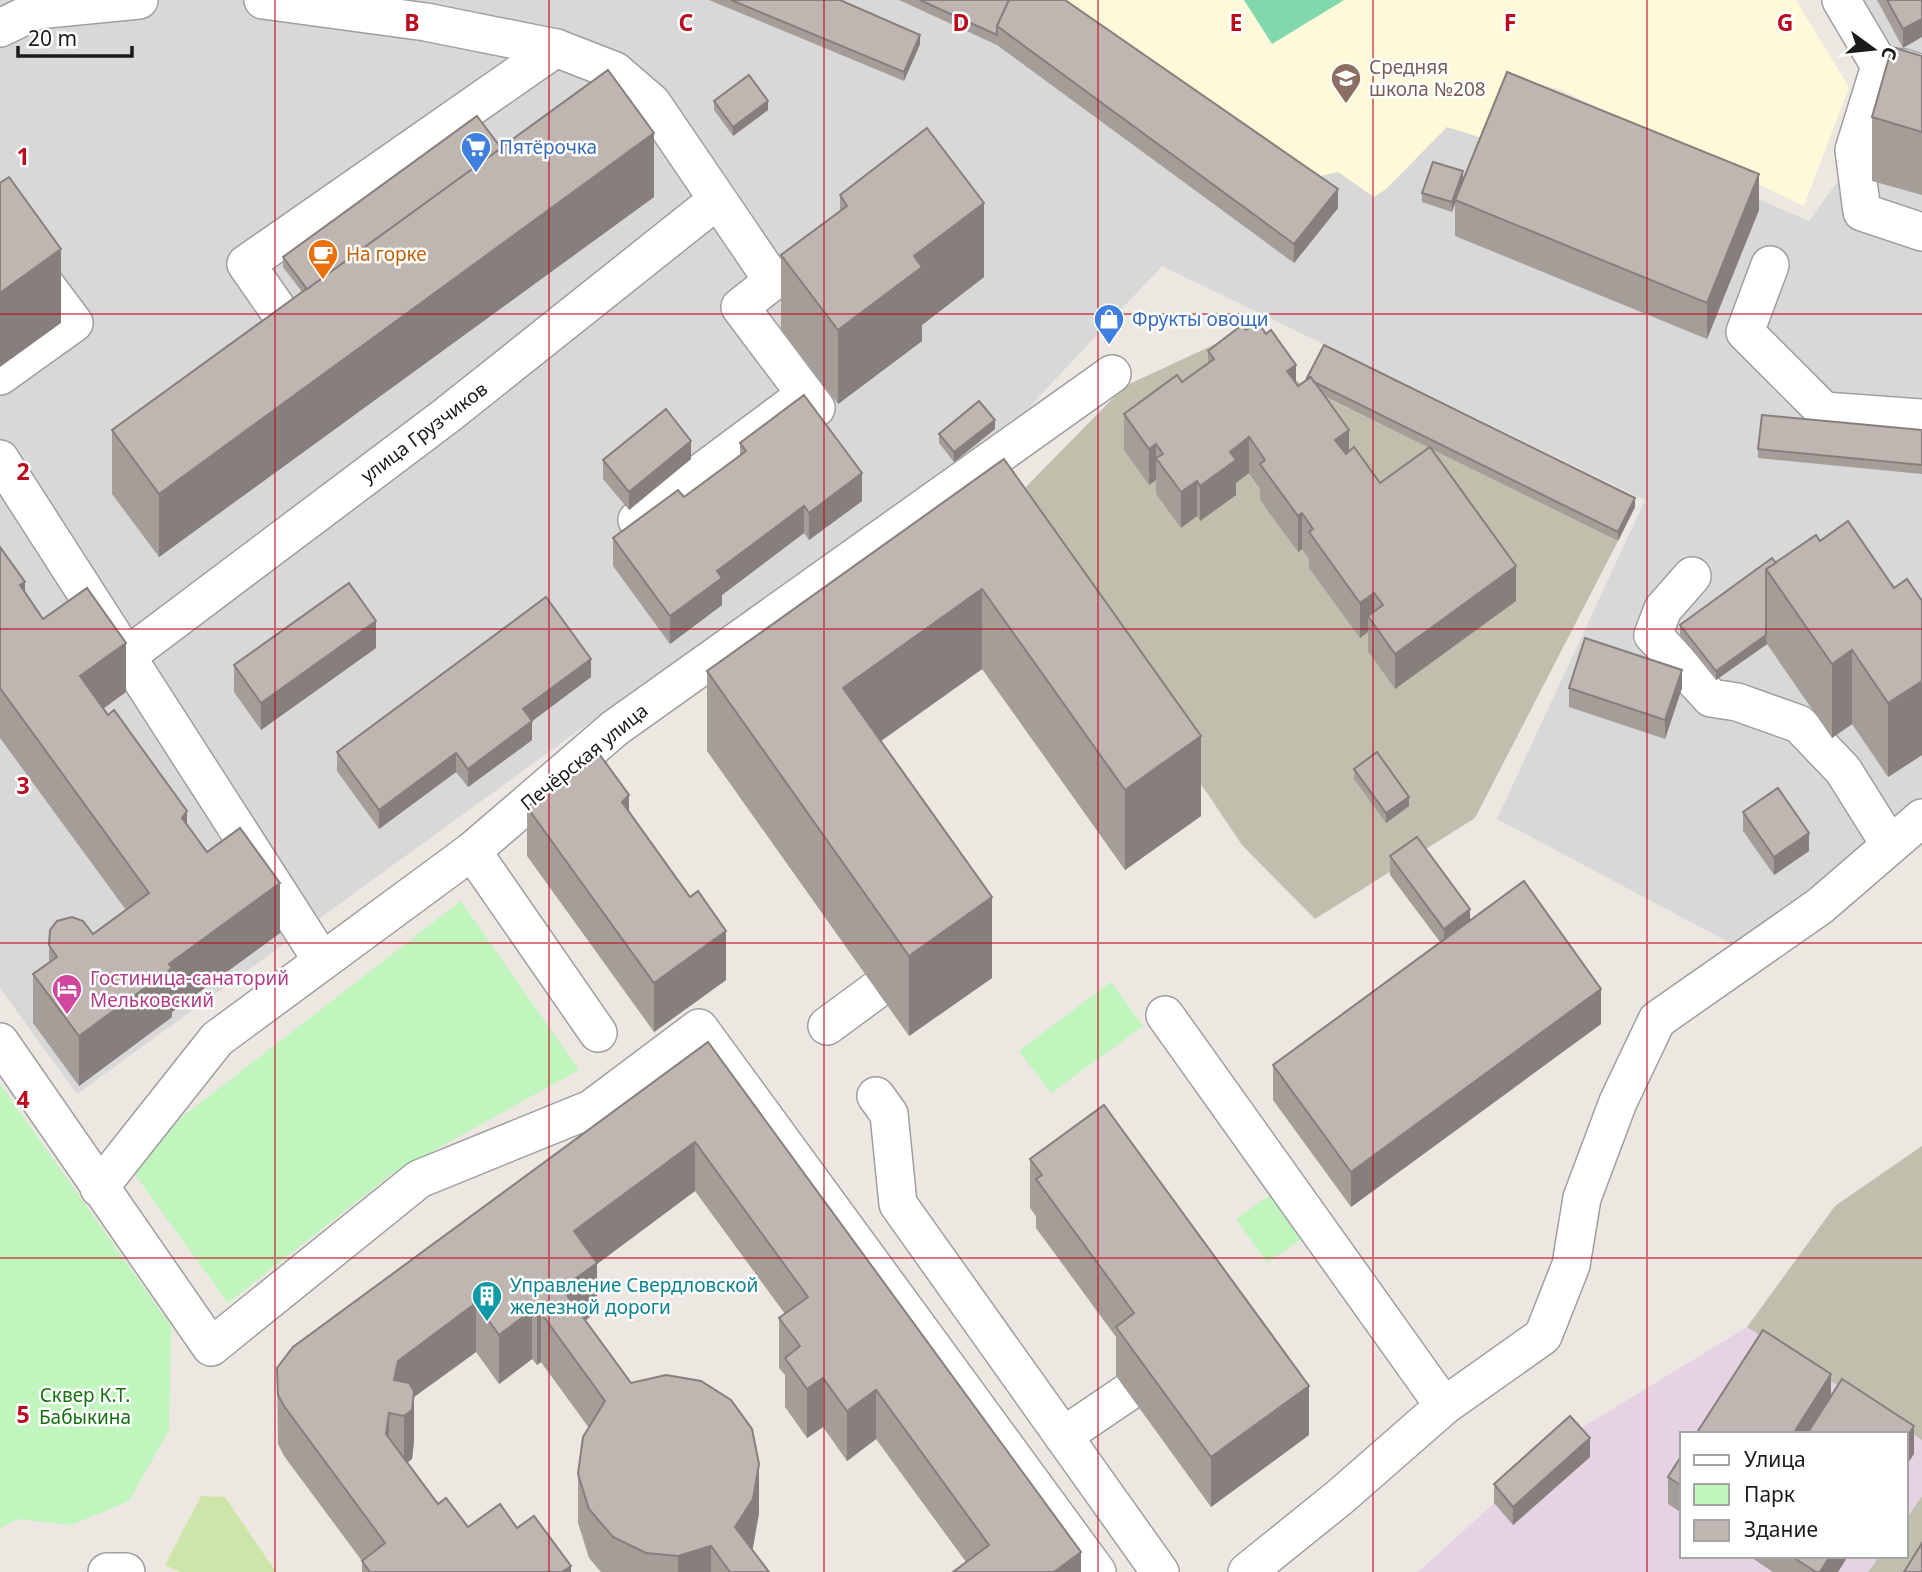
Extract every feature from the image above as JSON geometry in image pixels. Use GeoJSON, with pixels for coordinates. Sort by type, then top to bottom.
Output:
{"type":"FeatureCollection","features":[{"type":"Feature","properties":{"kind":"street"},"geometry":{"type":"LineString","coordinates":[[0,28],[41,3],[139,0]]}},
{"type":"Feature","properties":{"kind":"street"},"geometry":{"type":"LineString","coordinates":[[263,0],[426,22],[556,48],[615,71],[652,103],[716,201],[786,270],[740,307],[810,401],[616,536]]}},
{"type":"Feature","properties":{"kind":"street"},"geometry":{"type":"LineString","coordinates":[[1841,0],[1880,66],[1854,150],[1862,212],[1922,232]]}},
{"type":"Feature","properties":{"kind":"street"},"geometry":{"type":"LineString","coordinates":[[290,327],[246,264],[556,48]]}},
{"type":"Feature","properties":{"kind":"street"},"geometry":{"type":"LineString","coordinates":[[1880,66],[1903,68],[1922,74]]}},
{"type":"Feature","properties":{"kind":"street","name":"улица Грузчиков"},"geometry":{"type":"LineString","coordinates":[[127,656],[446,416],[716,201]]}},
{"type":"Feature","properties":{"kind":"street"},"geometry":{"type":"LineString","coordinates":[[0,376],[74,323],[30,264]]}},
{"type":"Feature","properties":{"kind":"street"},"geometry":{"type":"LineString","coordinates":[[1770,265],[1745,332],[1824,411],[1922,418]]}},
{"type":"Feature","properties":{"kind":"street","name":"Печёрская улица"},"geometry":{"type":"LineString","coordinates":[[99,1188],[217,1039],[321,959],[472,851],[615,728],[1112,374]]}},
{"type":"Feature","properties":{"kind":"street"},"geometry":{"type":"LineString","coordinates":[[0,459],[321,959]]}},
{"type":"Feature","properties":{"kind":"street"},"geometry":{"type":"LineString","coordinates":[[1692,576],[1663,609],[1653,635],[1711,698],[1737,702],[1799,724],[1843,770],[1890,845]]}},
{"type":"Feature","properties":{"kind":"street"},"geometry":{"type":"LineString","coordinates":[[1247,1572],[1340,1497],[1444,1406],[1543,1336],[1571,1265],[1582,1198],[1618,1102],[1657,1020],[1820,906],[1922,818]]}},
{"type":"Feature","properties":{"kind":"street"},"geometry":{"type":"LineString","coordinates":[[472,851],[598,1033]]}},
{"type":"Feature","properties":{"kind":"street"},"geometry":{"type":"LineString","coordinates":[[827,1026],[876,990]]}},
{"type":"Feature","properties":{"kind":"street"},"geometry":{"type":"LineString","coordinates":[[1165,1015],[1444,1406]]}},
{"type":"Feature","properties":{"kind":"street"},"geometry":{"type":"LineString","coordinates":[[0,1042],[211,1347],[419,1178],[592,1109],[699,1028],[1097,1572]]}},
{"type":"Feature","properties":{"kind":"street"},"geometry":{"type":"LineString","coordinates":[[876,1096],[889,1114],[898,1204],[1160,1572]]}},
{"type":"Feature","properties":{"kind":"street"},"geometry":{"type":"LineString","coordinates":[[1063,1436],[1128,1392]]}},
{"type":"Feature","properties":{"kind":"street"},"geometry":{"type":"LineString","coordinates":[[107,1572],[125,1572]]}},
{"type":"Feature","properties":{"kind":"shaded area"},"geometry":{"type":"Polygon","coordinates":[[[0,0],[1168,0],[1537,104],[1809,221],[1890,109],[1824,0],[1922,0],[1922,806],[1749,953],[1497,819],[1645,500],[1162,266],[1005,433],[662,670],[77,1094],[0,988],[0,0]]]}},
{"type":"Feature","properties":{"kind":"shaded area","name":"Средняя школа №208"},"geometry":{"type":"Polygon","coordinates":[[[1039,0],[1796,0],[1849,87],[1804,206],[1557,88],[1530,85],[1485,139],[1447,127],[1386,189],[1374,197],[1338,172],[1299,181],[1039,0]]]}},
{"type":"Feature","properties":{"kind":"shaded area"},"geometry":{"type":"Polygon","coordinates":[[[1235,335],[1307,388],[1618,541],[1475,818],[1315,919],[1242,845],[1011,502],[1125,386],[1235,335]]]}},
{"type":"Feature","properties":{"kind":"shaded area"},"geometry":{"type":"Polygon","coordinates":[[[1922,1146],[1922,1440],[1747,1327],[1835,1206],[1922,1146]]]}},
{"type":"Feature","properties":{"kind":"shaded area"},"geometry":{"type":"Polygon","coordinates":[[[1747,1327],[1922,1440],[1922,1496],[1908,1516],[1908,1432],[1680,1432],[1680,1558],[1878,1558],[1868,1572],[1418,1572],[1570,1435],[1747,1327]]]}},
{"type":"Feature","properties":{"kind":"shaded area"},"geometry":{"type":"Polygon","coordinates":[[[1922,1496],[1922,1572],[1868,1572],[1878,1558],[1908,1558],[1908,1516],[1922,1496]]]}},
{"type":"Feature","properties":{"kind":"green space"},"geometry":{"type":"Polygon","coordinates":[[[1244,0],[1344,0],[1272,44],[1244,0]]]}},
{"type":"Feature","properties":{"kind":"green space"},"geometry":{"type":"Polygon","coordinates":[[[461,901],[579,1070],[393,1173],[228,1303],[125,1161],[461,901]]]}},
{"type":"Feature","properties":{"kind":"green space"},"geometry":{"type":"Polygon","coordinates":[[[1111,982],[1143,1026],[1051,1093],[1019,1051],[1111,982]]]}},
{"type":"Feature","properties":{"kind":"green space","name":"Сквер К.Т. Бабыкина"},"geometry":{"type":"Polygon","coordinates":[[[0,1084],[171,1326],[169,1430],[129,1501],[71,1525],[18,1519],[0,1528],[0,1084]]]}},
{"type":"Feature","properties":{"kind":"green space"},"geometry":{"type":"Polygon","coordinates":[[[1270,1195],[1301,1239],[1267,1263],[1236,1219],[1270,1195]]]}},
{"type":"Feature","properties":{"kind":"green space"},"geometry":{"type":"Polygon","coordinates":[[[201,1496],[225,1497],[276,1572],[180,1572],[165,1565],[201,1496]]]}},
{"type":"Feature","properties":{"kind":"building"},"geometry":{"type":"Polygon","coordinates":[[[731,0],[840,0],[920,35],[904,72],[731,0]]]}},
{"type":"Feature","properties":{"kind":"building"},"geometry":{"type":"Polygon","coordinates":[[[920,0],[1009,0],[997,26],[997,35],[920,0]]]}},
{"type":"Feature","properties":{"kind":"building"},"geometry":{"type":"Polygon","coordinates":[[[1009,0],[1065,0],[1338,189],[1294,244],[997,26],[1009,0]]]}},
{"type":"Feature","properties":{"kind":"building"},"geometry":{"type":"Polygon","coordinates":[[[1887,0],[1922,0],[1922,19],[1903,29],[1887,0]]]}},
{"type":"Feature","properties":{"kind":"building"},"geometry":{"type":"Polygon","coordinates":[[[1892,47],[1922,56],[1922,132],[1872,117],[1892,47]]]}},
{"type":"Feature","properties":{"kind":"building"},"geometry":{"type":"Polygon","coordinates":[[[608,70],[654,133],[159,494],[112,430],[608,70]]]}},
{"type":"Feature","properties":{"kind":"building"},"geometry":{"type":"Polygon","coordinates":[[[1507,72],[1759,174],[1707,303],[1455,200],[1507,72]]]}},
{"type":"Feature","properties":{"kind":"building"},"geometry":{"type":"Polygon","coordinates":[[[749,75],[768,101],[733,127],[714,101],[749,75]]]}},
{"type":"Feature","properties":{"kind":"building"},"geometry":{"type":"Polygon","coordinates":[[[477,116],[501,148],[307,289],[283,257],[477,116]]]}},
{"type":"Feature","properties":{"kind":"building"},"geometry":{"type":"Polygon","coordinates":[[[927,128],[984,203],[914,256],[922,267],[838,330],[781,255],[847,206],[840,195],[927,128]]]}},
{"type":"Feature","properties":{"kind":"building"},"geometry":{"type":"Polygon","coordinates":[[[1433,162],[1463,171],[1452,202],[1422,193],[1433,162]]]}},
{"type":"Feature","properties":{"kind":"building"},"geometry":{"type":"Polygon","coordinates":[[[9,177],[61,249],[0,293],[0,183],[9,177]]]}},
{"type":"Feature","properties":{"kind":"building"},"geometry":{"type":"Polygon","coordinates":[[[1258,322],[1266,334],[1271,330],[1296,365],[1287,371],[1298,386],[1311,377],[1349,430],[1335,440],[1346,454],[1354,447],[1380,483],[1430,447],[1516,566],[1395,654],[1368,616],[1383,605],[1374,593],[1360,603],[1309,532],[1313,529],[1302,513],[1298,516],[1260,464],[1265,460],[1249,437],[1230,452],[1236,460],[1200,486],[1197,481],[1181,492],[1156,458],[1163,454],[1156,444],[1149,449],[1124,414],[1177,375],[1182,382],[1214,359],[1208,351],[1242,325],[1246,330],[1258,322]]]}},
{"type":"Feature","properties":{"kind":"building"},"geometry":{"type":"Polygon","coordinates":[[[1324,345],[1635,498],[1618,532],[1314,382],[1311,377],[1307,378],[1324,345]]]}},
{"type":"Feature","properties":{"kind":"building"},"geometry":{"type":"Polygon","coordinates":[[[804,395],[862,473],[809,513],[804,506],[717,571],[722,578],[670,616],[613,538],[678,490],[684,497],[746,451],[740,443],[804,395]]]}},
{"type":"Feature","properties":{"kind":"building"},"geometry":{"type":"Polygon","coordinates":[[[979,401],[995,420],[954,452],[939,434],[979,401]]]}},
{"type":"Feature","properties":{"kind":"building"},"geometry":{"type":"Polygon","coordinates":[[[666,409],[691,441],[629,492],[603,460],[666,409]]]}},
{"type":"Feature","properties":{"kind":"building"},"geometry":{"type":"Polygon","coordinates":[[[1762,415],[1922,430],[1922,465],[1758,449],[1762,415]]]}},
{"type":"Feature","properties":{"kind":"building"},"geometry":{"type":"Polygon","coordinates":[[[1004,459],[1201,736],[1125,790],[982,589],[843,688],[992,897],[909,956],[707,671],[1004,459]]]}},
{"type":"Feature","properties":{"kind":"building"},"geometry":{"type":"Polygon","coordinates":[[[1848,521],[1894,588],[1907,579],[1922,601],[1922,681],[1888,703],[1852,650],[1832,664],[1766,569],[1816,535],[1820,541],[1848,521]]]}},
{"type":"Feature","properties":{"kind":"building"},"geometry":{"type":"Polygon","coordinates":[[[0,547],[25,582],[20,585],[43,619],[87,588],[126,643],[80,676],[108,715],[114,710],[187,811],[182,818],[207,852],[240,828],[280,883],[169,964],[172,968],[79,1036],[33,974],[57,957],[49,945],[50,930],[57,921],[72,917],[83,921],[93,934],[149,893],[0,688],[0,547]]]}},
{"type":"Feature","properties":{"kind":"building"},"geometry":{"type":"Polygon","coordinates":[[[1772,558],[1776,563],[1766,569],[1766,635],[1716,671],[1680,625],[1772,558]]]}},
{"type":"Feature","properties":{"kind":"building"},"geometry":{"type":"Polygon","coordinates":[[[349,583],[376,621],[261,703],[234,665],[349,583]]]}},
{"type":"Feature","properties":{"kind":"building"},"geometry":{"type":"Polygon","coordinates":[[[546,597],[591,659],[523,709],[532,721],[468,769],[456,753],[379,810],[337,752],[546,597]]]}},
{"type":"Feature","properties":{"kind":"building"},"geometry":{"type":"Polygon","coordinates":[[[1585,638],[1682,670],[1665,720],[1569,688],[1585,638]]]}},
{"type":"Feature","properties":{"kind":"building"},"geometry":{"type":"Polygon","coordinates":[[[1377,752],[1409,797],[1386,813],[1354,769],[1377,752]]]}},
{"type":"Feature","properties":{"kind":"building"},"geometry":{"type":"Polygon","coordinates":[[[600,755],[629,795],[622,802],[690,897],[698,891],[726,931],[654,983],[527,807],[600,755]]]}},
{"type":"Feature","properties":{"kind":"building"},"geometry":{"type":"Polygon","coordinates":[[[1778,788],[1809,833],[1774,857],[1743,812],[1778,788]]]}},
{"type":"Feature","properties":{"kind":"building"},"geometry":{"type":"Polygon","coordinates":[[[1417,837],[1470,909],[1444,929],[1390,856],[1417,837]]]}},
{"type":"Feature","properties":{"kind":"building"},"geometry":{"type":"Polygon","coordinates":[[[1524,881],[1601,989],[1351,1172],[1273,1065],[1524,881]]]}},
{"type":"Feature","properties":{"kind":"building"},"geometry":{"type":"Polygon","coordinates":[[[708,1042],[1081,1552],[1054,1572],[953,1572],[989,1545],[876,1390],[847,1411],[823,1378],[807,1389],[785,1358],[800,1346],[779,1318],[808,1297],[695,1142],[574,1231],[597,1263],[565,1286],[570,1291],[566,1294],[631,1383],[666,1375],[701,1381],[731,1400],[752,1429],[759,1464],[753,1499],[735,1527],[769,1572],[730,1572],[711,1546],[678,1556],[646,1553],[613,1537],[589,1509],[578,1474],[583,1437],[605,1401],[541,1313],[537,1316],[532,1310],[499,1335],[476,1303],[398,1361],[394,1380],[409,1383],[414,1391],[412,1410],[404,1416],[389,1413],[386,1434],[438,1504],[446,1498],[468,1527],[500,1504],[517,1528],[534,1516],[571,1566],[562,1572],[370,1572],[362,1561],[385,1543],[284,1406],[278,1395],[277,1368],[293,1347],[708,1042]]]}},
{"type":"Feature","properties":{"kind":"building"},"geometry":{"type":"Polygon","coordinates":[[[1104,1105],[1309,1386],[1211,1457],[1116,1327],[1134,1313],[1036,1179],[1042,1175],[1030,1159],[1104,1105]]]}},
{"type":"Feature","properties":{"kind":"building"},"geometry":{"type":"Polygon","coordinates":[[[1763,1330],[1831,1374],[1794,1432],[1697,1432],[1763,1330]]]}},
{"type":"Feature","properties":{"kind":"building"},"geometry":{"type":"Polygon","coordinates":[[[1842,1379],[1914,1426],[1908,1436],[1908,1432],[1808,1432],[1842,1379]]]}},
{"type":"Feature","properties":{"kind":"building"},"geometry":{"type":"Polygon","coordinates":[[[1570,1416],[1590,1438],[1513,1507],[1494,1484],[1570,1416]]]}},
{"type":"Feature","properties":{"kind":"building"},"geometry":{"type":"Polygon","coordinates":[[[1680,1458],[1680,1485],[1668,1477],[1680,1458]]]}},
{"type":"Feature","properties":{"kind":"building"},"geometry":{"type":"Polygon","coordinates":[[[1922,1543],[1922,1572],[1904,1572],[1922,1543]]]}},
{"type":"Feature","properties":{"kind":"building"},"geometry":{"type":"Polygon","coordinates":[[[1794,1558],[1829,1558],[1820,1572],[1794,1558]]]}},
{"type":"Feature","properties":{"kind":"place","name":"Средняя школа №208"},"geometry":{"type":"Point","coordinates":[1346,105]}},
{"type":"Feature","properties":{"kind":"place","name":"Пятёрочка"},"geometry":{"type":"Point","coordinates":[476,174]}},
{"type":"Feature","properties":{"kind":"place","name":"На горке"},"geometry":{"type":"Point","coordinates":[323,281]}},
{"type":"Feature","properties":{"kind":"place","name":"Фрукты овощи"},"geometry":{"type":"Point","coordinates":[1109,346]}},
{"type":"Feature","properties":{"kind":"place","name":"Гостиница-санаторий Мельковский"},"geometry":{"type":"Point","coordinates":[67,1016]}},
{"type":"Feature","properties":{"kind":"place","name":"Управление Свердловской железной дороги"},"geometry":{"type":"Point","coordinates":[487,1323]}}]}
